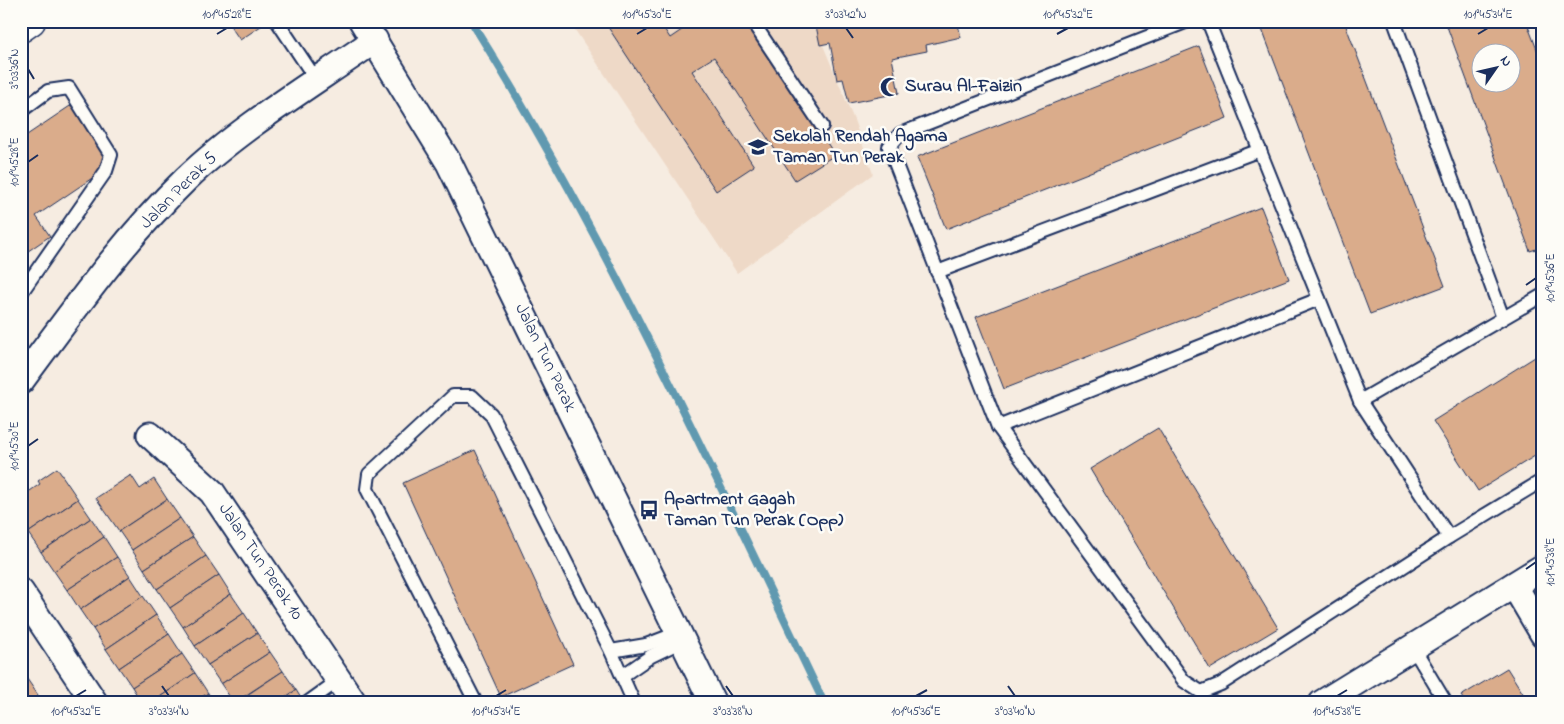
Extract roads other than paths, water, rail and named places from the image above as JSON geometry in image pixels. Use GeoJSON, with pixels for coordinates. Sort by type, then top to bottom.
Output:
{"type":"FeatureCollection","features":[{"type":"Feature","properties":{"kind":"street"},"geometry":{"type":"LineString","coordinates":[[21,28],[31,21]]}},
{"type":"Feature","properties":{"kind":"street","name":"Jalan Perak 5"},"geometry":{"type":"LineString","coordinates":[[21,381],[108,264],[186,179],[232,141],[317,81],[368,31]]}},
{"type":"Feature","properties":{"kind":"street","name":"Jalan Tun Perak"},"geometry":{"type":"LineString","coordinates":[[368,31],[449,163],[682,636],[713,703]]}},
{"type":"Feature","properties":{"kind":"street","name":"Jalan Tun Perak 10"},"geometry":{"type":"LineString","coordinates":[[150,435],[212,492],[354,703]]}},
{"type":"Feature","properties":{"kind":"street"},"geometry":{"type":"LineString","coordinates":[[1322,703],[1543,568]]}},
{"type":"Feature","properties":{"kind":"street"},"geometry":{"type":"LineString","coordinates":[[1514,586],[1543,634]]}},
{"type":"Feature","properties":{"kind":"street"},"geometry":{"type":"LineString","coordinates":[[21,592],[95,703]]}},
{"type":"Feature","properties":{"kind":"lane"},"geometry":{"type":"LineString","coordinates":[[278,21],[317,81]]}},
{"type":"Feature","properties":{"kind":"lane"},"geometry":{"type":"LineString","coordinates":[[752,21],[822,126]]}},
{"type":"Feature","properties":{"kind":"lane"},"geometry":{"type":"LineString","coordinates":[[1188,21],[900,134],[889,147],[998,427],[1184,681],[1201,692],[1221,684],[1449,537],[1543,480]]}},
{"type":"Feature","properties":{"kind":"lane"},"geometry":{"type":"LineString","coordinates":[[1208,21],[1360,401],[1449,537]]}},
{"type":"Feature","properties":{"kind":"lane"},"geometry":{"type":"LineString","coordinates":[[1394,21],[1503,318]]}},
{"type":"Feature","properties":{"kind":"lane"},"geometry":{"type":"LineString","coordinates":[[21,111],[48,90],[69,88],[111,155],[106,171],[21,293]]}},
{"type":"Feature","properties":{"kind":"lane"},"geometry":{"type":"LineString","coordinates":[[937,272],[1260,150]]}},
{"type":"Feature","properties":{"kind":"lane"},"geometry":{"type":"LineString","coordinates":[[1360,401],[1543,294]]}},
{"type":"Feature","properties":{"kind":"lane"},"geometry":{"type":"LineString","coordinates":[[998,427],[1319,299]]}},
{"type":"Feature","properties":{"kind":"lane"},"geometry":{"type":"LineString","coordinates":[[476,703],[367,489],[369,474],[453,396],[472,396],[491,414],[611,651],[634,703]]}},
{"type":"Feature","properties":{"kind":"lane"},"geometry":{"type":"LineString","coordinates":[[611,651],[682,636]]}},
{"type":"Feature","properties":{"kind":"lane"},"geometry":{"type":"LineString","coordinates":[[622,676],[682,636]]}},
{"type":"Feature","properties":{"kind":"lane"},"geometry":{"type":"LineString","coordinates":[[1413,648],[1446,703]]}},
{"type":"Feature","properties":{"kind":"lane"},"geometry":{"type":"LineString","coordinates":[[307,703],[340,680]]}},
{"type":"Feature","properties":{"kind":"waterway"},"geometry":{"type":"LineString","coordinates":[[471,21],[521,103],[613,271],[657,357],[824,703]]}},
{"type":"Feature","properties":{"kind":"place","name":"Surau Al-Faizin"},"geometry":{"type":"Point","coordinates":[890,87]}},
{"type":"Feature","properties":{"kind":"place","name":"Sekolah Rendah Agama Taman Tun Perak"},"geometry":{"type":"Point","coordinates":[758,147]}},
{"type":"Feature","properties":{"kind":"place","name":"Apartment Gagah Taman Tun Perak (Opp)"},"geometry":{"type":"Point","coordinates":[649,510]}}]}
